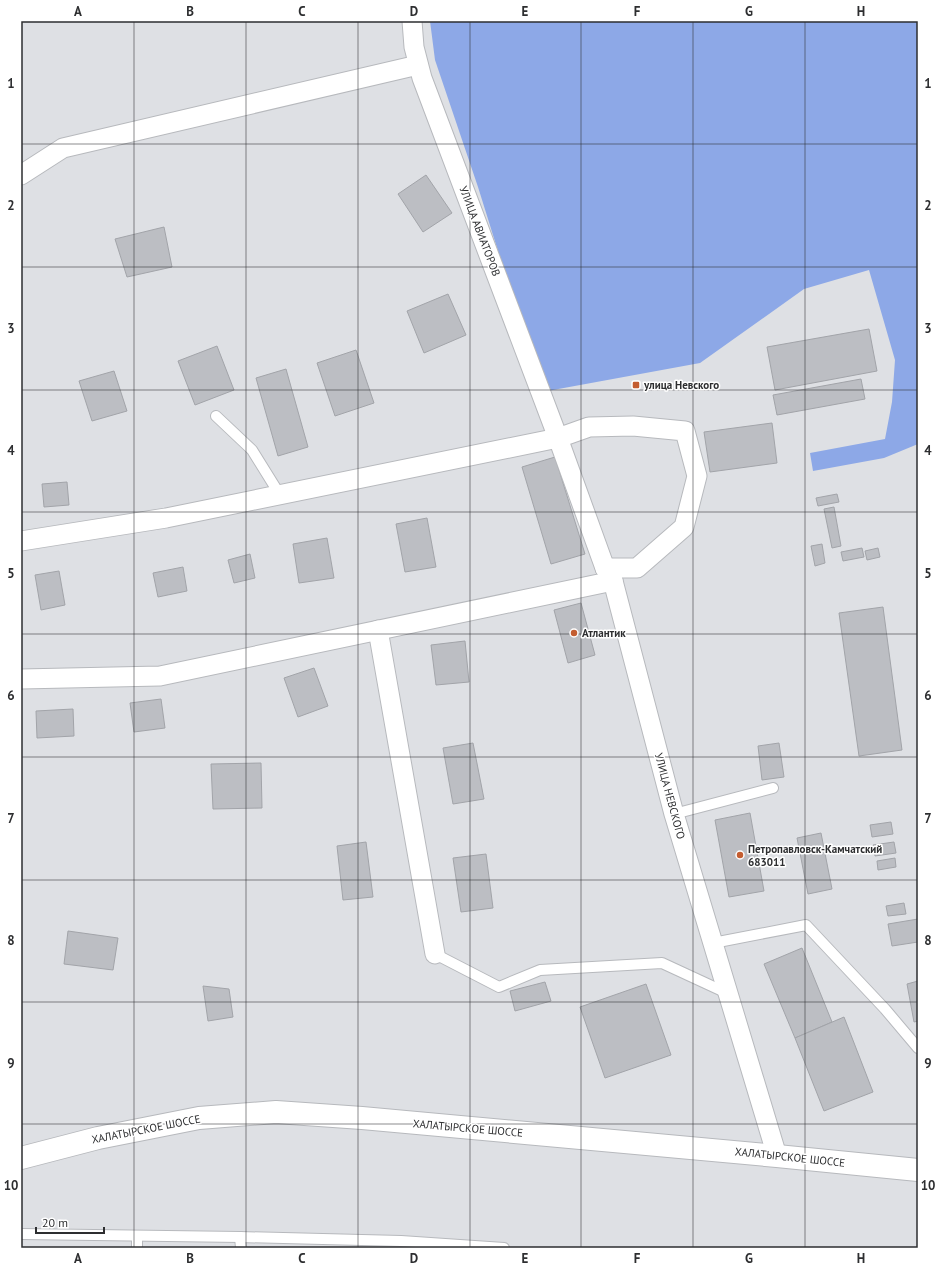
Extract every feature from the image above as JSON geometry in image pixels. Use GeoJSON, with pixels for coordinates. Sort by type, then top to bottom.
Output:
{"type":"FeatureCollection","features":[{"type":"Feature","properties":{"kind":"street","name":"УЛИЦА АВИАТОРОВ"},"geometry":{"type":"LineString","coordinates":[[412,21],[414,47],[422,78],[558,438]]}},
{"type":"Feature","properties":{"kind":"street"},"geometry":{"type":"LineString","coordinates":[[21,175],[63,148],[418,64]]}},
{"type":"Feature","properties":{"kind":"street"},"geometry":{"type":"LineString","coordinates":[[21,541],[166,518],[558,438],[589,427],[633,426],[684,430],[697,476],[684,527],[637,568],[378,630],[160,676],[21,679]]}},
{"type":"Feature","properties":{"kind":"street","name":"УЛИЦА НЕВСКОГО"},"geometry":{"type":"LineString","coordinates":[[558,438],[609,574],[674,814],[777,1156]]}},
{"type":"Feature","properties":{"kind":"street"},"geometry":{"type":"LineString","coordinates":[[378,630],[435,954]]}},
{"type":"Feature","properties":{"kind":"street","name":"ХАЛАТЫРСКОЕ ШОССЕ"},"geometry":{"type":"LineString","coordinates":[[21,1158],[98,1138],[199,1118],[276,1112],[362,1118],[918,1170]]}},
{"type":"Feature","properties":{"kind":"lane"},"geometry":{"type":"LineString","coordinates":[[216,416],[252,450],[280,495]]}},
{"type":"Feature","properties":{"kind":"lane"},"geometry":{"type":"LineString","coordinates":[[674,814],[773,788]]}},
{"type":"Feature","properties":{"kind":"lane"},"geometry":{"type":"LineString","coordinates":[[713,943],[806,926],[885,1009],[918,1048]]}},
{"type":"Feature","properties":{"kind":"lane"},"geometry":{"type":"LineString","coordinates":[[435,954],[499,987],[540,970],[662,963],[729,994]]}},
{"type":"Feature","properties":{"kind":"lane"},"geometry":{"type":"LineString","coordinates":[[21,1234],[240,1237],[402,1245],[504,1248]]}},
{"type":"Feature","properties":{"kind":"lane"},"geometry":{"type":"LineString","coordinates":[[137,1236],[137,1248]]}},
{"type":"Feature","properties":{"kind":"lane"},"geometry":{"type":"LineString","coordinates":[[240,1237],[241,1248]]}},
{"type":"Feature","properties":{"kind":"shaded area"},"geometry":{"type":"Polygon","coordinates":[[[430,21],[917,21],[918,444],[884,458],[813,471],[810,453],[885,439],[892,402],[895,360],[869,270],[804,289],[700,363],[542,392],[478,187],[435,60],[430,21]]]}},
{"type":"Feature","properties":{"kind":"building"},"geometry":{"type":"Polygon","coordinates":[[[426,175],[452,213],[423,232],[398,194],[426,175]]]}},
{"type":"Feature","properties":{"kind":"building"},"geometry":{"type":"Polygon","coordinates":[[[164,227],[172,267],[127,277],[115,239],[164,227]]]}},
{"type":"Feature","properties":{"kind":"building"},"geometry":{"type":"Polygon","coordinates":[[[448,294],[466,335],[424,353],[407,311],[448,294]]]}},
{"type":"Feature","properties":{"kind":"building"},"geometry":{"type":"Polygon","coordinates":[[[869,329],[877,371],[775,390],[767,347],[869,329]]]}},
{"type":"Feature","properties":{"kind":"building"},"geometry":{"type":"Polygon","coordinates":[[[217,346],[234,390],[195,405],[178,361],[217,346]]]}},
{"type":"Feature","properties":{"kind":"building"},"geometry":{"type":"Polygon","coordinates":[[[356,350],[374,403],[335,416],[317,363],[356,350]]]}},
{"type":"Feature","properties":{"kind":"building"},"geometry":{"type":"Polygon","coordinates":[[[286,369],[308,447],[278,456],[256,378],[286,369]]]}},
{"type":"Feature","properties":{"kind":"building"},"geometry":{"type":"Polygon","coordinates":[[[114,371],[127,411],[92,421],[79,381],[114,371]]]}},
{"type":"Feature","properties":{"kind":"building"},"geometry":{"type":"Polygon","coordinates":[[[861,379],[865,399],[777,415],[773,395],[861,379]]]}},
{"type":"Feature","properties":{"kind":"building"},"geometry":{"type":"Polygon","coordinates":[[[772,423],[777,463],[710,472],[704,432],[772,423]]]}},
{"type":"Feature","properties":{"kind":"building"},"geometry":{"type":"Polygon","coordinates":[[[555,457],[585,554],[551,564],[522,467],[555,457]]]}},
{"type":"Feature","properties":{"kind":"building"},"geometry":{"type":"Polygon","coordinates":[[[67,482],[69,505],[44,507],[42,484],[67,482]]]}},
{"type":"Feature","properties":{"kind":"building"},"geometry":{"type":"Polygon","coordinates":[[[837,494],[839,502],[818,506],[816,498],[837,494]]]}},
{"type":"Feature","properties":{"kind":"building"},"geometry":{"type":"Polygon","coordinates":[[[834,507],[841,546],[832,548],[824,509],[834,507]]]}},
{"type":"Feature","properties":{"kind":"building"},"geometry":{"type":"Polygon","coordinates":[[[427,518],[436,567],[405,572],[396,524],[427,518]]]}},
{"type":"Feature","properties":{"kind":"building"},"geometry":{"type":"Polygon","coordinates":[[[327,538],[334,578],[299,583],[293,544],[327,538]]]}},
{"type":"Feature","properties":{"kind":"building"},"geometry":{"type":"Polygon","coordinates":[[[822,544],[825,563],[815,566],[811,546],[822,544]]]}},
{"type":"Feature","properties":{"kind":"building"},"geometry":{"type":"Polygon","coordinates":[[[862,548],[864,557],[843,561],[841,552],[862,548]]]}},
{"type":"Feature","properties":{"kind":"building"},"geometry":{"type":"Polygon","coordinates":[[[878,548],[880,557],[867,560],[865,551],[878,548]]]}},
{"type":"Feature","properties":{"kind":"building"},"geometry":{"type":"Polygon","coordinates":[[[250,554],[255,578],[234,583],[228,560],[250,554]]]}},
{"type":"Feature","properties":{"kind":"building"},"geometry":{"type":"Polygon","coordinates":[[[183,567],[187,591],[158,597],[153,573],[183,567]]]}},
{"type":"Feature","properties":{"kind":"building"},"geometry":{"type":"Polygon","coordinates":[[[59,571],[65,605],[41,610],[35,575],[59,571]]]}},
{"type":"Feature","properties":{"kind":"building","name":"Атлантик"},"geometry":{"type":"Polygon","coordinates":[[[581,603],[595,655],[568,663],[554,610],[581,603]]]}},
{"type":"Feature","properties":{"kind":"building"},"geometry":{"type":"Polygon","coordinates":[[[883,607],[902,750],[859,756],[839,613],[883,607]]]}},
{"type":"Feature","properties":{"kind":"building"},"geometry":{"type":"Polygon","coordinates":[[[465,641],[469,682],[436,685],[431,645],[465,641]]]}},
{"type":"Feature","properties":{"kind":"building"},"geometry":{"type":"Polygon","coordinates":[[[314,668],[328,706],[298,717],[284,678],[314,668]]]}},
{"type":"Feature","properties":{"kind":"building"},"geometry":{"type":"Polygon","coordinates":[[[161,699],[165,728],[134,732],[130,703],[161,699]]]}},
{"type":"Feature","properties":{"kind":"building"},"geometry":{"type":"Polygon","coordinates":[[[73,709],[74,736],[37,738],[36,711],[73,709]]]}},
{"type":"Feature","properties":{"kind":"building"},"geometry":{"type":"Polygon","coordinates":[[[473,743],[484,799],[453,804],[443,748],[473,743]]]}},
{"type":"Feature","properties":{"kind":"building"},"geometry":{"type":"Polygon","coordinates":[[[779,743],[784,777],[762,780],[758,746],[779,743]]]}},
{"type":"Feature","properties":{"kind":"building"},"geometry":{"type":"Polygon","coordinates":[[[261,763],[262,808],[213,809],[211,764],[261,763]]]}},
{"type":"Feature","properties":{"kind":"building","name":"Петропавловск-Камчатский 683011"},"geometry":{"type":"Polygon","coordinates":[[[750,813],[764,891],[729,897],[715,820],[750,813]]]}},
{"type":"Feature","properties":{"kind":"building"},"geometry":{"type":"Polygon","coordinates":[[[891,822],[893,834],[872,837],[870,825],[891,822]]]}},
{"type":"Feature","properties":{"kind":"building"},"geometry":{"type":"Polygon","coordinates":[[[821,833],[832,889],[808,894],[797,838],[821,833]]]}},
{"type":"Feature","properties":{"kind":"building"},"geometry":{"type":"Polygon","coordinates":[[[366,842],[373,897],[343,900],[337,846],[366,842]]]}},
{"type":"Feature","properties":{"kind":"building"},"geometry":{"type":"Polygon","coordinates":[[[894,842],[896,853],[875,856],[873,845],[894,842]]]}},
{"type":"Feature","properties":{"kind":"building"},"geometry":{"type":"Polygon","coordinates":[[[486,854],[493,908],[461,912],[453,858],[486,854]]]}},
{"type":"Feature","properties":{"kind":"building"},"geometry":{"type":"Polygon","coordinates":[[[895,858],[896,867],[878,870],[877,861],[895,858]]]}},
{"type":"Feature","properties":{"kind":"building"},"geometry":{"type":"Polygon","coordinates":[[[904,903],[906,914],[888,916],[886,906],[904,903]]]}},
{"type":"Feature","properties":{"kind":"building"},"geometry":{"type":"Polygon","coordinates":[[[918,919],[918,942],[892,946],[888,924],[918,919]]]}},
{"type":"Feature","properties":{"kind":"building"},"geometry":{"type":"Polygon","coordinates":[[[68,931],[118,938],[113,970],[64,964],[68,931]]]}},
{"type":"Feature","properties":{"kind":"building"},"geometry":{"type":"Polygon","coordinates":[[[802,948],[832,1022],[795,1038],[764,964],[802,948]]]}},
{"type":"Feature","properties":{"kind":"building"},"geometry":{"type":"Polygon","coordinates":[[[918,981],[918,1021],[914,1022],[907,984],[918,981]]]}},
{"type":"Feature","properties":{"kind":"building"},"geometry":{"type":"Polygon","coordinates":[[[545,982],[551,1001],[515,1011],[510,991],[545,982]]]}},
{"type":"Feature","properties":{"kind":"building"},"geometry":{"type":"Polygon","coordinates":[[[646,984],[671,1055],[605,1078],[580,1007],[646,984]]]}},
{"type":"Feature","properties":{"kind":"building"},"geometry":{"type":"Polygon","coordinates":[[[203,986],[229,989],[233,1017],[208,1021],[203,986]]]}},
{"type":"Feature","properties":{"kind":"building"},"geometry":{"type":"Polygon","coordinates":[[[844,1017],[873,1092],[824,1111],[795,1038],[844,1017]]]}},
{"type":"Feature","properties":{"kind":"place","name":"улица Невского"},"geometry":{"type":"Point","coordinates":[636,385]}},
{"type":"Feature","properties":{"kind":"place","name":"Атлантик"},"geometry":{"type":"Point","coordinates":[574,633]}},
{"type":"Feature","properties":{"kind":"place","name":"Петропавловск-Камчатский 683011"},"geometry":{"type":"Point","coordinates":[740,855]}}]}
